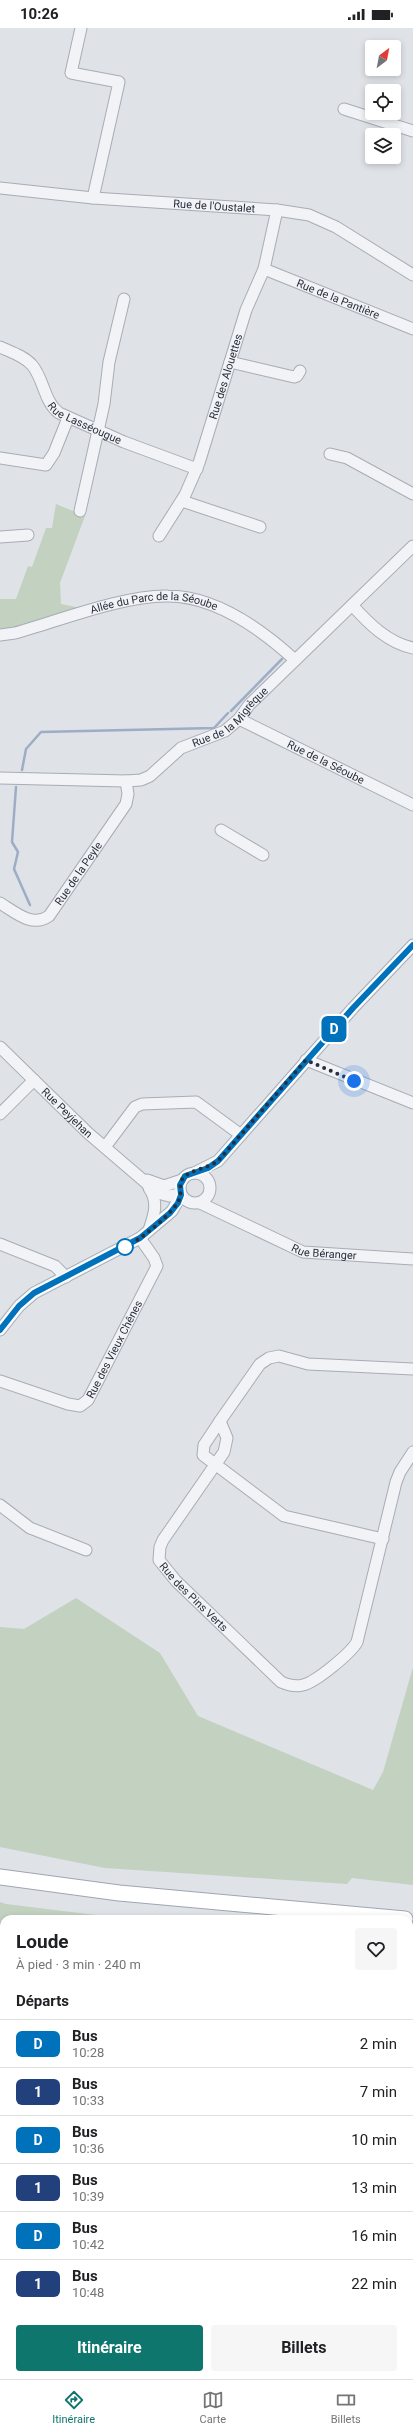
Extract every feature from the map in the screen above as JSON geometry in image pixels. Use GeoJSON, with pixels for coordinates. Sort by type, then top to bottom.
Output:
{"type":"FeatureCollection","features":[{"type":"Feature","properties":{"kind":"main road"},"geometry":{"type":"LineString","coordinates":[[0,1877],[119,1893],[360,1915]]}},
{"type":"Feature","properties":{"kind":"street"},"geometry":{"type":"LineString","coordinates":[[81,28],[71,73],[119,82],[93,198]]}},
{"type":"Feature","properties":{"kind":"street"},"geometry":{"type":"LineString","coordinates":[[344,109],[413,131]]}},
{"type":"Feature","properties":{"kind":"street","name":"Rue de l'Oustalet"},"geometry":{"type":"LineString","coordinates":[[0,188],[93,198],[277,210],[300,213],[319,218],[413,275]]}},
{"type":"Feature","properties":{"kind":"street","name":"Rue des Alouettes"},"geometry":{"type":"LineString","coordinates":[[159,536],[182,500],[197,469],[246,310],[264,269],[277,210]]}},
{"type":"Feature","properties":{"kind":"street","name":"Rue de la Pantière"},"geometry":{"type":"LineString","coordinates":[[264,269],[413,329]]}},
{"type":"Feature","properties":{"kind":"street"},"geometry":{"type":"LineString","coordinates":[[80,511],[105,399],[109,362],[124,299]]}},
{"type":"Feature","properties":{"kind":"street","name":"Rue Lasséougue"},"geometry":{"type":"LineString","coordinates":[[0,347],[22,357],[32,366],[51,406],[68,418],[138,448],[197,469]]}},
{"type":"Feature","properties":{"kind":"street"},"geometry":{"type":"LineString","coordinates":[[230,362],[294,377],[297,376],[300,371]]}},
{"type":"Feature","properties":{"kind":"street"},"geometry":{"type":"LineString","coordinates":[[0,458],[46,465],[54,453],[68,418]]}},
{"type":"Feature","properties":{"kind":"street"},"geometry":{"type":"LineString","coordinates":[[330,454],[347,458],[413,494]]}},
{"type":"Feature","properties":{"kind":"street"},"geometry":{"type":"LineString","coordinates":[[182,500],[260,527]]}},
{"type":"Feature","properties":{"kind":"street"},"geometry":{"type":"LineString","coordinates":[[0,538],[28,534]]}},
{"type":"Feature","properties":{"kind":"street","name":"Rue de la Migrèque"},"geometry":{"type":"LineString","coordinates":[[0,778],[126,781],[150,776],[181,748],[225,731],[239,719],[249,705],[413,546]]}},
{"type":"Feature","properties":{"kind":"street","name":"Allée du Parc de la Séoube"},"geometry":{"type":"LineString","coordinates":[[0,635],[15,633],[129,601],[167,596],[182,597],[213,606],[247,623],[267,635],[295,660]]}},
{"type":"Feature","properties":{"kind":"street"},"geometry":{"type":"LineString","coordinates":[[352,605],[377,630],[397,642],[413,648]]}},
{"type":"Feature","properties":{"kind":"street","name":"Rue de la Séoube"},"geometry":{"type":"LineString","coordinates":[[239,719],[413,805]]}},
{"type":"Feature","properties":{"kind":"street","name":"Rue de la Peyle"},"geometry":{"type":"LineString","coordinates":[[0,903],[32,920],[40,921],[50,916],[126,804],[128,794],[126,781]]}},
{"type":"Feature","properties":{"kind":"street"},"geometry":{"type":"LineString","coordinates":[[221,830],[263,854]]}},
{"type":"Feature","properties":{"kind":"street"},"geometry":{"type":"LineString","coordinates":[[172,1211],[181,1194],[182,1180],[218,1161],[306,1060],[374,985],[413,945]]}},
{"type":"Feature","properties":{"kind":"street","name":"Rue Peyjehan"},"geometry":{"type":"LineString","coordinates":[[0,1047],[105,1147],[158,1193],[169,1196],[181,1194]]}},
{"type":"Feature","properties":{"kind":"street"},"geometry":{"type":"LineString","coordinates":[[306,1060],[413,1103]]}},
{"type":"Feature","properties":{"kind":"street"},"geometry":{"type":"LineString","coordinates":[[0,1114],[34,1080]]}},
{"type":"Feature","properties":{"kind":"street"},"geometry":{"type":"LineString","coordinates":[[105,1147],[135,1107],[142,1104],[196,1102],[241,1135]]}},
{"type":"Feature","properties":{"kind":"street"},"geometry":{"type":"LineString","coordinates":[[0,1330],[30,1296],[144,1235],[172,1211],[183,1206],[199,1203],[207,1198],[218,1161]]}},
{"type":"Feature","properties":{"kind":"street"},"geometry":{"type":"LineString","coordinates":[[194,1173],[204,1176],[210,1186]]}},
{"type":"Feature","properties":{"kind":"street","name":"Rue Peyjehan"},"geometry":{"type":"LineString","coordinates":[[138,1175],[160,1186],[173,1185],[182,1180]]}},
{"type":"Feature","properties":{"kind":"street","name":"Rue Peyjehan"},"geometry":{"type":"LineString","coordinates":[[138,1175],[155,1199],[154,1215],[144,1235]]}},
{"type":"Feature","properties":{"kind":"street","name":"Rue Béranger"},"geometry":{"type":"LineString","coordinates":[[210,1186],[220,1203],[241,1222]]}},
{"type":"Feature","properties":{"kind":"street"},"geometry":{"type":"LineString","coordinates":[[181,1194],[188,1202],[199,1203]]}},
{"type":"Feature","properties":{"kind":"street","name":"Rue Béranger"},"geometry":{"type":"LineString","coordinates":[[199,1203],[303,1252],[413,1259]]}},
{"type":"Feature","properties":{"kind":"street","name":"Rue des Vieux Chênes"},"geometry":{"type":"LineString","coordinates":[[0,1381],[68,1404],[80,1406],[88,1400],[157,1266],[144,1235]]}},
{"type":"Feature","properties":{"kind":"street"},"geometry":{"type":"LineString","coordinates":[[0,1244],[55,1266],[66,1277]]}},
{"type":"Feature","properties":{"kind":"street"},"geometry":{"type":"LineString","coordinates":[[383,1539],[284,1516],[214,1465],[203,1456],[202,1450],[251,1376],[260,1364],[269,1358],[288,1357],[308,1364],[413,1369]]}},
{"type":"Feature","properties":{"kind":"street","name":"Rue des Pins Verts"},"geometry":{"type":"LineString","coordinates":[[220,1421],[227,1438],[227,1445],[163,1540],[160,1547],[159,1560],[176,1581],[281,1682],[293,1686],[308,1683],[354,1646],[360,1635],[400,1472],[413,1452]]}},
{"type":"Feature","properties":{"kind":"street"},"geometry":{"type":"LineString","coordinates":[[0,1505],[30,1528],[86,1550]]}},
{"type":"Feature","properties":{"kind":"green space"},"geometry":{"type":"Polygon","coordinates":[[[56,504],[85,516],[60,583],[61,604],[76,607],[77,610],[17,627],[0,629],[0,599],[16,599],[28,566],[32,567],[46,528],[52,528],[56,504]]]}},
{"type":"Feature","properties":{"kind":"green space"},"geometry":{"type":"Polygon","coordinates":[[[76,1598],[160,1653],[198,1716],[373,1790],[383,1772],[413,1667],[413,1885],[352,1878],[347,1884],[105,1868],[0,1847],[0,1627],[24,1629],[76,1598]]]}},
{"type":"Feature","properties":{"kind":"green space"},"geometry":{"type":"Polygon","coordinates":[[[0,1902],[95,1915],[0,1915],[0,1902]]]}},
{"type":"Feature","properties":{"kind":"waterway"},"geometry":{"type":"LineString","coordinates":[[231,711],[282,659]]}},
{"type":"Feature","properties":{"kind":"waterway"},"geometry":{"type":"LineString","coordinates":[[22,770],[26,749],[41,732],[214,728],[228,713]]}},
{"type":"Feature","properties":{"kind":"waterway"},"geometry":{"type":"LineString","coordinates":[[16,787],[12,842],[18,852],[14,869],[30,905]]}},
{"type":"Feature","properties":{"kind":"bus line","name":"D"},"geometry":{"type":"LineString","coordinates":[[0,1330],[19,1306],[34,1293],[51,1283],[108,1256],[140,1238],[170,1213],[178,1203],[181,1195],[180,1185],[185,1176],[208,1168],[218,1161],[353,1008],[413,945]]}},
{"type":"Feature","properties":{"kind":"route"},"geometry":{"type":"LineString","coordinates":[[125,1247],[124,1248],[140,1238],[172,1211],[178,1203],[181,1195],[180,1185],[185,1176],[208,1168],[218,1161],[306,1060],[354,1081]]}}]}
